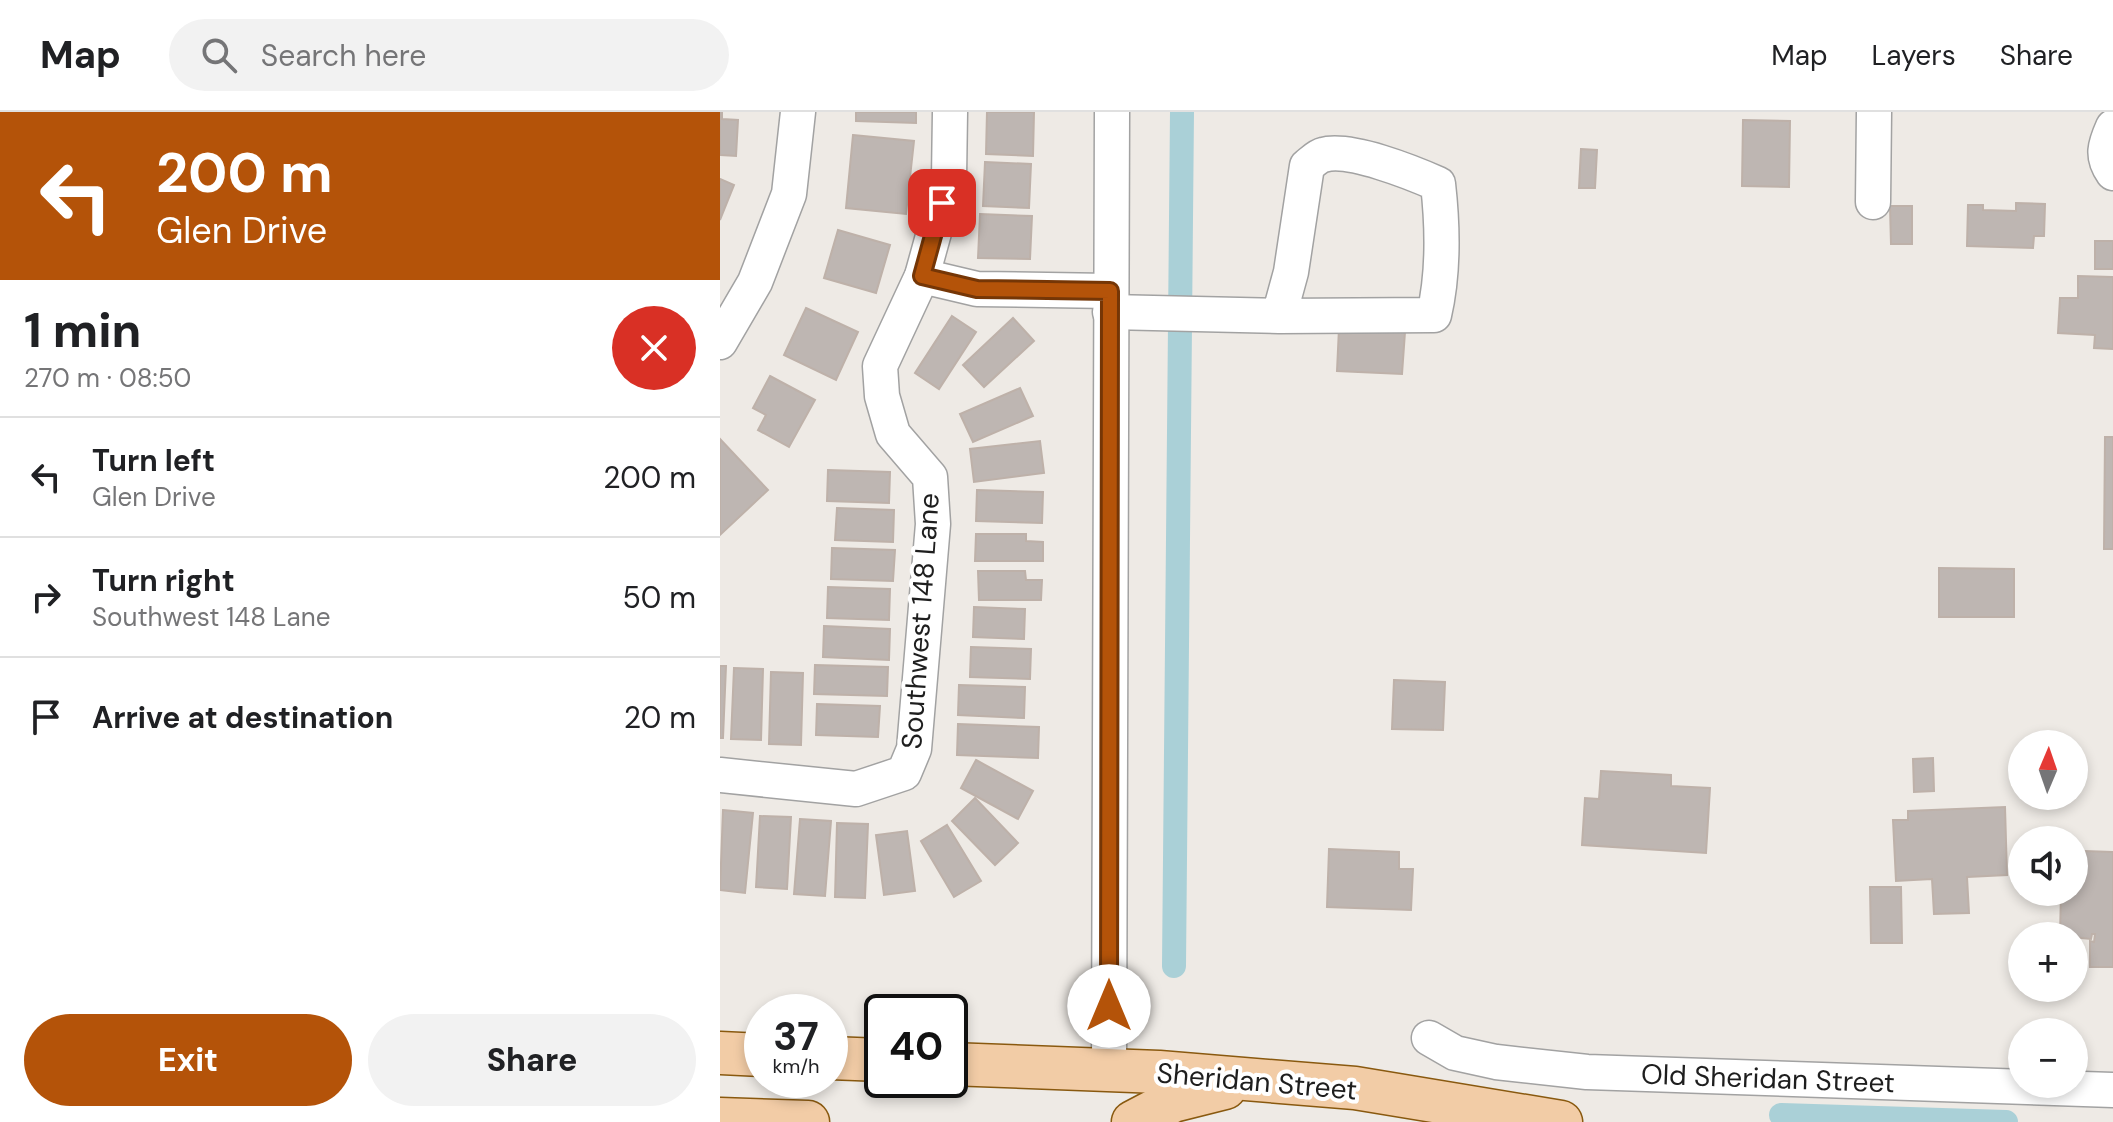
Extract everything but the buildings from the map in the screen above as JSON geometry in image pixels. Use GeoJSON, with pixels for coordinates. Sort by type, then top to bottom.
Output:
{"type":"FeatureCollection","features":[{"type":"Feature","properties":{"kind":"main road"},"geometry":{"type":"LineString","coordinates":[[720,1053],[744,1054]]}},
{"type":"Feature","properties":{"kind":"main road","name":"Sheridan Street"},"geometry":{"type":"LineString","coordinates":[[968,1065],[1109,1070],[1355,1088],[1561,1122]]}},
{"type":"Feature","properties":{"kind":"main road"},"geometry":{"type":"LineString","coordinates":[[1109,1070],[1142,1120],[1173,1101],[1257,1080]]}},
{"type":"Feature","properties":{"kind":"main road"},"geometry":{"type":"LineString","coordinates":[[720,1119],[808,1122]]}},
{"type":"Feature","properties":{"kind":"street"},"geometry":{"type":"LineString","coordinates":[[720,342],[755,282],[789,194],[798,112]]}},
{"type":"Feature","properties":{"kind":"street","name":"Southwest 148 Lane"},"geometry":{"type":"LineString","coordinates":[[720,775],[856,789],[904,773],[914,749],[933,524],[930,477],[893,434],[882,396],[880,366],[922,276],[949,178],[950,112]]}},
{"type":"Feature","properties":{"kind":"street"},"geometry":{"type":"LineString","coordinates":[[1873,202],[1874,112]]}},
{"type":"Feature","properties":{"kind":"street"},"geometry":{"type":"LineString","coordinates":[[1109,1070],[1111,126]]}},
{"type":"Feature","properties":{"kind":"street"},"geometry":{"type":"LineString","coordinates":[[2113,127],[2104,147],[2106,163],[2113,173]]}},
{"type":"Feature","properties":{"kind":"street"},"geometry":{"type":"LineString","coordinates":[[922,276],[977,289],[1110,302],[1162,313],[1279,316],[1434,315],[1442,284],[1442,217],[1438,184],[1401,167],[1356,156],[1323,154],[1307,166],[1291,272],[1279,316]]}},
{"type":"Feature","properties":{"kind":"street","name":"Old Sheridan Street"},"geometry":{"type":"LineString","coordinates":[[1429,1038],[1455,1053],[1496,1062],[1587,1072],[2113,1090]]}},
{"type":"Feature","properties":{"kind":"waterway"},"geometry":{"type":"LineString","coordinates":[[1174,966],[1182,112]]}},
{"type":"Feature","properties":{"kind":"waterway"},"geometry":{"type":"LineString","coordinates":[[1781,1115],[2006,1122]]}},
{"type":"Feature","properties":{"kind":"route"},"geometry":{"type":"LineString","coordinates":[[942,203],[922,276],[977,289],[1110,291],[1109,1006]]}}]}
